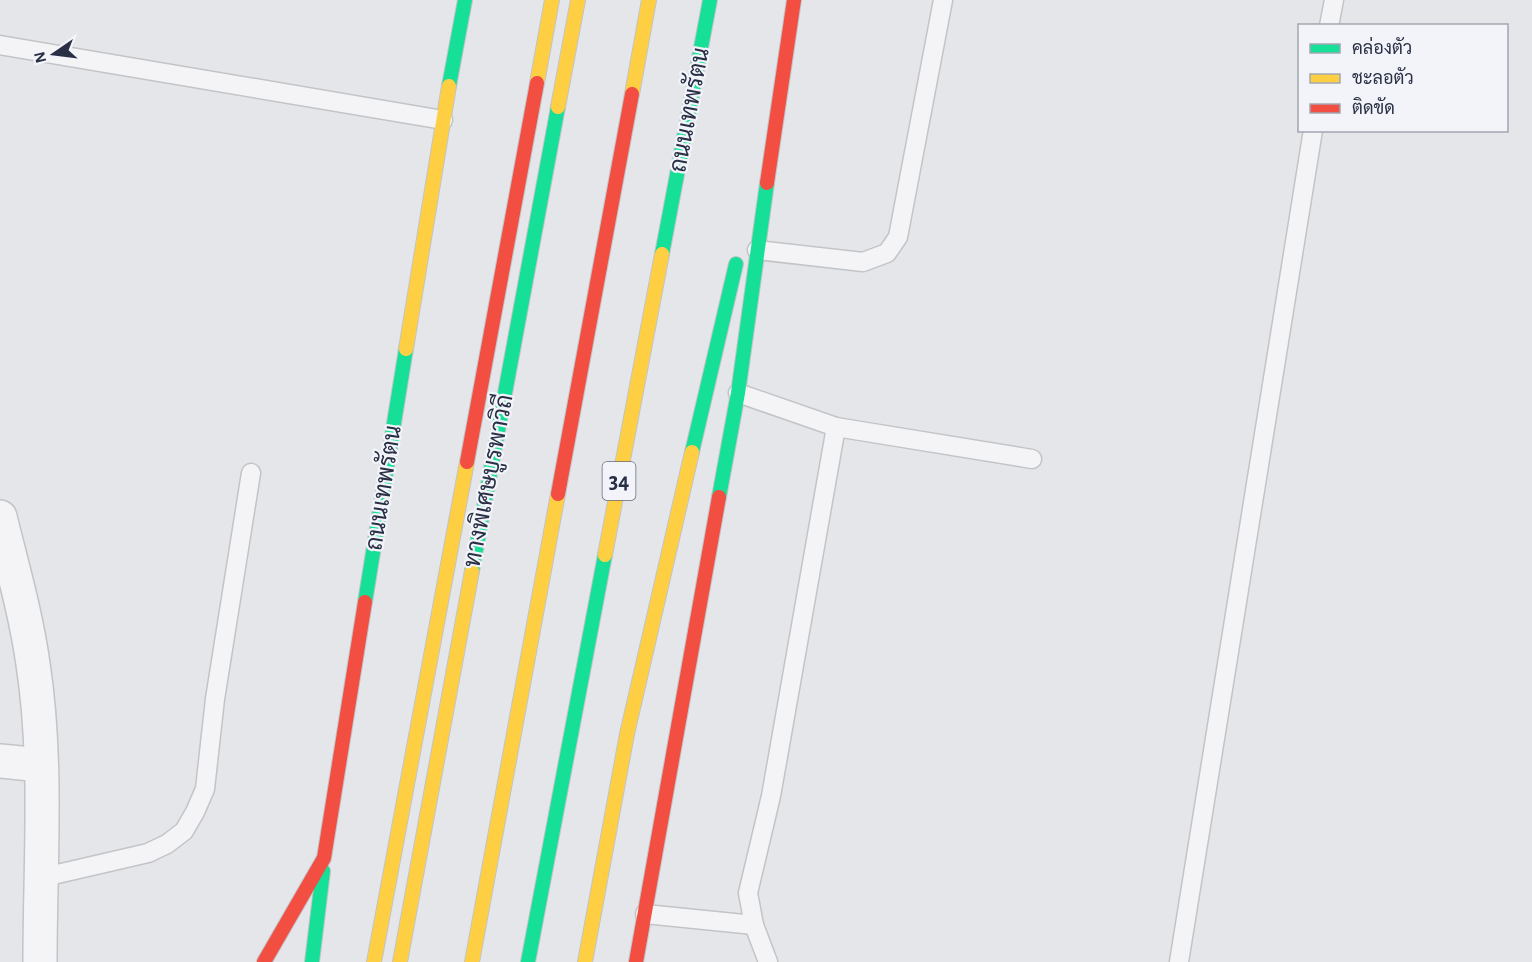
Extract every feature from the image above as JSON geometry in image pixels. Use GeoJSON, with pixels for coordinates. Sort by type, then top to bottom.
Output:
{"type":"FeatureCollection","features":[{"type":"Feature","properties":{"kind":"main road","name":"ถนนเทพรัตน"},"geometry":{"type":"LineString","coordinates":[[264,962],[324,858],[443,120],[465,0]]}},
{"type":"Feature","properties":{"kind":"main road"},"geometry":{"type":"LineString","coordinates":[[374,962],[552,0]]}},
{"type":"Feature","properties":{"kind":"main road","name":"ทางพิเศษบูรพาวิถี"},"geometry":{"type":"LineString","coordinates":[[400,962],[578,0]]}},
{"type":"Feature","properties":{"kind":"main road"},"geometry":{"type":"LineString","coordinates":[[472,962],[649,0]]}},
{"type":"Feature","properties":{"kind":"main road","name":"ถนนเทพรัตน"},"geometry":{"type":"LineString","coordinates":[[528,962],[710,0]]}},
{"type":"Feature","properties":{"kind":"main road"},"geometry":{"type":"LineString","coordinates":[[585,962],[627,734],[749,247],[794,0]]}},
{"type":"Feature","properties":{"kind":"main road"},"geometry":{"type":"LineString","coordinates":[[749,210],[784,58]]}},
{"type":"Feature","properties":{"kind":"main road"},"geometry":{"type":"LineString","coordinates":[[636,962],[738,393],[749,247]]}},
{"type":"Feature","properties":{"kind":"main road"},"geometry":{"type":"LineString","coordinates":[[312,962],[324,858]]}},
{"type":"Feature","properties":{"kind":"street"},"geometry":{"type":"LineString","coordinates":[[0,517],[21,594],[34,666],[42,765],[40,962]]}},
{"type":"Feature","properties":{"kind":"street"},"geometry":{"type":"LineString","coordinates":[[0,761],[42,765]]}},
{"type":"Feature","properties":{"kind":"lane"},"geometry":{"type":"LineString","coordinates":[[749,247],[863,262],[887,253],[898,237],[943,0]]}},
{"type":"Feature","properties":{"kind":"lane"},"geometry":{"type":"LineString","coordinates":[[1329,24],[1334,0]]}},
{"type":"Feature","properties":{"kind":"lane"},"geometry":{"type":"LineString","coordinates":[[0,45],[443,120]]}},
{"type":"Feature","properties":{"kind":"lane"},"geometry":{"type":"LineString","coordinates":[[1179,962],[1312,132]]}},
{"type":"Feature","properties":{"kind":"lane"},"geometry":{"type":"LineString","coordinates":[[738,393],[836,427],[1032,459]]}},
{"type":"Feature","properties":{"kind":"lane"},"geometry":{"type":"LineString","coordinates":[[768,962],[754,925],[748,893],[771,796],[836,427]]}},
{"type":"Feature","properties":{"kind":"lane"},"geometry":{"type":"LineString","coordinates":[[40,878],[148,853],[167,844],[184,831],[195,812],[205,789],[215,699],[251,473]]}},
{"type":"Feature","properties":{"kind":"lane"},"geometry":{"type":"LineString","coordinates":[[645,914],[754,925]]}},
{"type":"Feature","properties":{"kind":"traffic: fast"},"geometry":{"type":"LineString","coordinates":[[449,86],[465,0]]}},
{"type":"Feature","properties":{"kind":"traffic: fast"},"geometry":{"type":"LineString","coordinates":[[662,254],[710,0]]}},
{"type":"Feature","properties":{"kind":"traffic: fast"},"geometry":{"type":"LineString","coordinates":[[472,571],[558,107]]}},
{"type":"Feature","properties":{"kind":"traffic: fast"},"geometry":{"type":"LineString","coordinates":[[719,497],[738,393],[767,183]]}},
{"type":"Feature","properties":{"kind":"traffic: fast"},"geometry":{"type":"LineString","coordinates":[[692,452],[736,264]]}},
{"type":"Feature","properties":{"kind":"traffic: fast"},"geometry":{"type":"LineString","coordinates":[[365,602],[406,349]]}},
{"type":"Feature","properties":{"kind":"traffic: fast"},"geometry":{"type":"LineString","coordinates":[[528,962],[605,555]]}},
{"type":"Feature","properties":{"kind":"traffic: fast"},"geometry":{"type":"LineString","coordinates":[[312,962],[323,871]]}},
{"type":"Feature","properties":{"kind":"traffic: slow"},"geometry":{"type":"LineString","coordinates":[[537,83],[552,0]]}},
{"type":"Feature","properties":{"kind":"traffic: slow"},"geometry":{"type":"LineString","coordinates":[[558,107],[578,0]]}},
{"type":"Feature","properties":{"kind":"traffic: slow"},"geometry":{"type":"LineString","coordinates":[[632,94],[649,0]]}},
{"type":"Feature","properties":{"kind":"traffic: slow"},"geometry":{"type":"LineString","coordinates":[[406,349],[449,86]]}},
{"type":"Feature","properties":{"kind":"traffic: slow"},"geometry":{"type":"LineString","coordinates":[[605,555],[662,254]]}},
{"type":"Feature","properties":{"kind":"traffic: slow"},"geometry":{"type":"LineString","coordinates":[[585,962],[627,734],[692,452]]}},
{"type":"Feature","properties":{"kind":"traffic: slow"},"geometry":{"type":"LineString","coordinates":[[374,962],[467,462]]}},
{"type":"Feature","properties":{"kind":"traffic: slow"},"geometry":{"type":"LineString","coordinates":[[472,962],[558,494]]}},
{"type":"Feature","properties":{"kind":"traffic: slow"},"geometry":{"type":"LineString","coordinates":[[400,962],[472,571]]}},
{"type":"Feature","properties":{"kind":"traffic: jam"},"geometry":{"type":"LineString","coordinates":[[767,183],[794,0]]}},
{"type":"Feature","properties":{"kind":"traffic: jam"},"geometry":{"type":"LineString","coordinates":[[467,462],[537,83]]}},
{"type":"Feature","properties":{"kind":"traffic: jam"},"geometry":{"type":"LineString","coordinates":[[558,494],[632,94]]}},
{"type":"Feature","properties":{"kind":"traffic: jam"},"geometry":{"type":"LineString","coordinates":[[636,962],[719,497]]}},
{"type":"Feature","properties":{"kind":"traffic: jam"},"geometry":{"type":"LineString","coordinates":[[264,962],[324,858],[365,602]]}}]}
